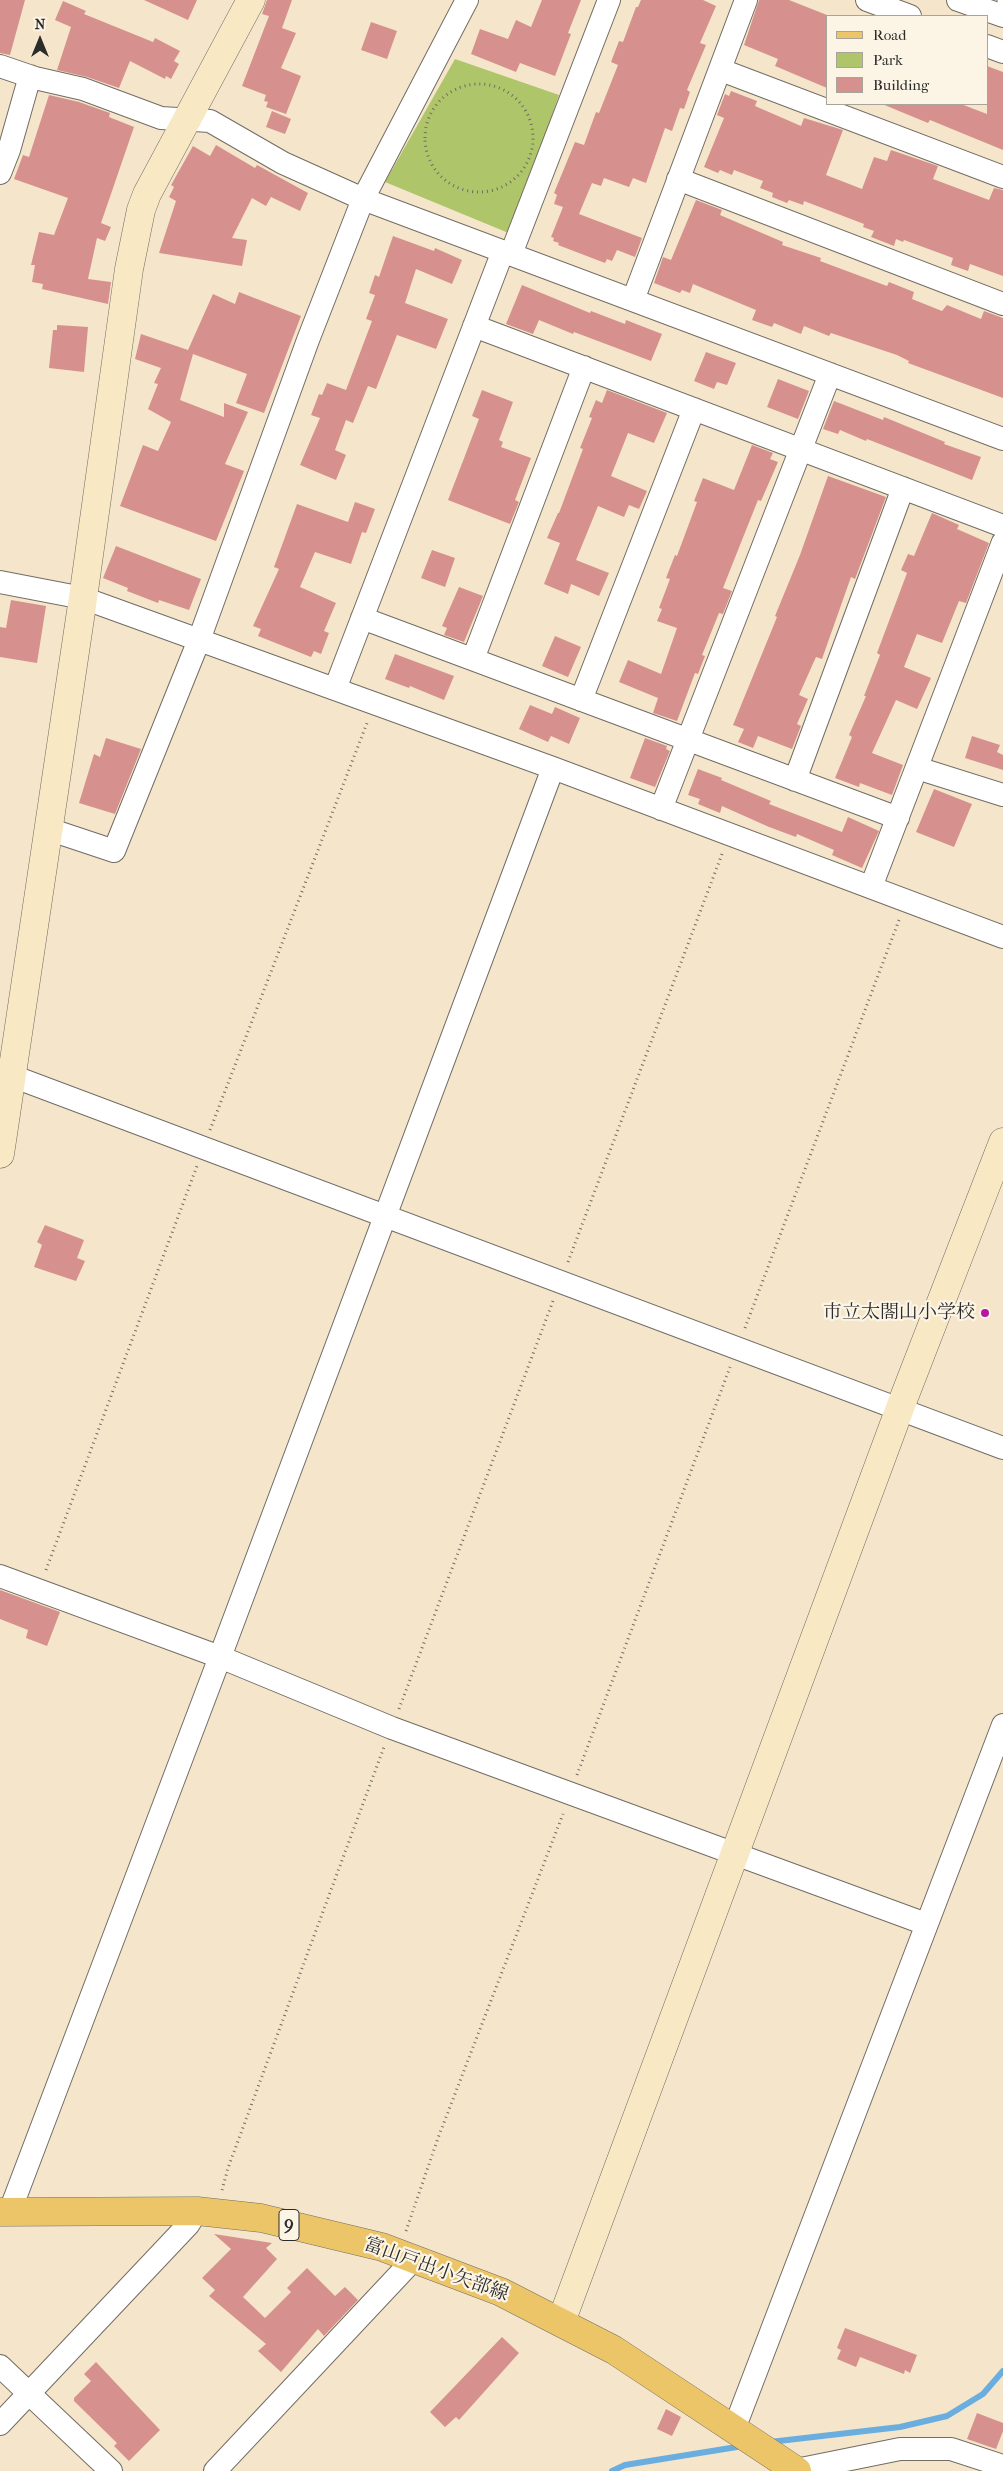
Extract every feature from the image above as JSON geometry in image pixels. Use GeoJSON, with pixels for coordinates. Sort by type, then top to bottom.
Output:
{"type":"FeatureCollection","features":[{"type":"Feature","properties":{"kind":"main road","name":"富山戸出小矢部線"},"geometry":{"type":"LineString","coordinates":[[5,2211],[207,2212],[261,2218],[382,2247],[501,2292],[614,2350],[794,2469]]}},
{"type":"Feature","properties":{"kind":"street"},"geometry":{"type":"LineString","coordinates":[[0,1154],[83,598],[129,269],[141,210],[147,194],[250,0]]}},
{"type":"Feature","properties":{"kind":"street"},"geometry":{"type":"LineString","coordinates":[[48,829],[114,851],[199,640],[308,340],[363,199],[467,0]]}},
{"type":"Feature","properties":{"kind":"street"},"geometry":{"type":"LineString","coordinates":[[335,689],[474,326],[507,252],[609,0]]}},
{"type":"Feature","properties":{"kind":"street"},"geometry":{"type":"LineString","coordinates":[[633,300],[746,0]]}},
{"type":"Feature","properties":{"kind":"street"},"geometry":{"type":"LineString","coordinates":[[867,0],[907,15]]}},
{"type":"Feature","properties":{"kind":"street"},"geometry":{"type":"LineString","coordinates":[[958,0],[1003,16]]}},
{"type":"Feature","properties":{"kind":"street"},"geometry":{"type":"LineString","coordinates":[[988,46],[1003,52]]}},
{"type":"Feature","properties":{"kind":"street"},"geometry":{"type":"LineString","coordinates":[[0,66],[30,76],[82,89],[160,118],[188,118],[210,121],[283,163],[363,199],[1003,439]]}},
{"type":"Feature","properties":{"kind":"street"},"geometry":{"type":"LineString","coordinates":[[721,70],[1003,177]]}},
{"type":"Feature","properties":{"kind":"street"},"geometry":{"type":"LineString","coordinates":[[0,173],[9,150],[30,76]]}},
{"type":"Feature","properties":{"kind":"street"},"geometry":{"type":"LineString","coordinates":[[678,180],[1003,304]]}},
{"type":"Feature","properties":{"kind":"street"},"geometry":{"type":"LineString","coordinates":[[474,326],[1003,526]]}},
{"type":"Feature","properties":{"kind":"street"},"geometry":{"type":"LineString","coordinates":[[473,659],[584,367]]}},
{"type":"Feature","properties":{"kind":"street"},"geometry":{"type":"LineString","coordinates":[[661,809],[830,374]]}},
{"type":"Feature","properties":{"kind":"street"},"geometry":{"type":"LineString","coordinates":[[581,700],[694,409]]}},
{"type":"Feature","properties":{"kind":"street"},"geometry":{"type":"LineString","coordinates":[[795,780],[903,488]]}},
{"type":"Feature","properties":{"kind":"street"},"geometry":{"type":"LineString","coordinates":[[871,888],[1003,542]]}},
{"type":"Feature","properties":{"kind":"street"},"geometry":{"type":"LineString","coordinates":[[0,582],[83,598],[553,768],[1003,937]]}},
{"type":"Feature","properties":{"kind":"street"},"geometry":{"type":"LineString","coordinates":[[362,618],[898,818]]}},
{"type":"Feature","properties":{"kind":"street"},"geometry":{"type":"LineString","coordinates":[[5,2211],[220,1657],[553,768]]}},
{"type":"Feature","properties":{"kind":"street"},"geometry":{"type":"LineString","coordinates":[[917,768],[1003,795]]}},
{"type":"Feature","properties":{"kind":"street"},"geometry":{"type":"LineString","coordinates":[[12,1076],[1003,1448]]}},
{"type":"Feature","properties":{"kind":"street"},"geometry":{"type":"LineString","coordinates":[[561,2322],[899,1410],[1003,1142]]}},
{"type":"Feature","properties":{"kind":"street"},"geometry":{"type":"LineString","coordinates":[[0,1576],[220,1657],[392,1728],[735,1852],[926,1924]]}},
{"type":"Feature","properties":{"kind":"street"},"geometry":{"type":"LineString","coordinates":[[736,2431],[739,2416],[1003,1725]]}},
{"type":"Feature","properties":{"kind":"street"},"geometry":{"type":"LineString","coordinates":[[0,2424],[188,2225],[207,2212]]}},
{"type":"Feature","properties":{"kind":"street"},"geometry":{"type":"LineString","coordinates":[[215,2471],[406,2256]]}},
{"type":"Feature","properties":{"kind":"street"},"geometry":{"type":"LineString","coordinates":[[0,2366],[111,2471]]}},
{"type":"Feature","properties":{"kind":"street"},"geometry":{"type":"LineString","coordinates":[[794,2469],[900,2449],[951,2449],[1003,2466]]}},
{"type":"Feature","properties":{"kind":"lane"},"geometry":{"type":"LineString","coordinates":[[1003,0],[1003,6]]}},
{"type":"Feature","properties":{"kind":"path"},"geometry":{"type":"LineString","coordinates":[[477,84],[492,86],[505,91],[517,100],[526,111],[531,125],[533,140],[529,158],[514,178],[495,189],[474,192],[459,188],[446,181],[436,170],[429,158],[425,144],[425,129],[430,115],[438,102],[449,93],[462,87],[477,84]]}},
{"type":"Feature","properties":{"kind":"path"},"geometry":{"type":"LineString","coordinates":[[207,2212],[228,2168],[729,834]]}},
{"type":"Feature","properties":{"kind":"path"},"geometry":{"type":"LineString","coordinates":[[406,2256],[420,2196],[438,2138],[571,1793],[906,900]]}},
{"type":"Feature","properties":{"kind":"green space"},"geometry":{"type":"Polygon","coordinates":[[[455,59],[559,95],[511,234],[385,182],[455,59]]]}},
{"type":"Feature","properties":{"kind":"building"},"geometry":{"type":"Polygon","coordinates":[[[0,0],[25,0],[10,55],[0,53],[0,0]]]}},
{"type":"Feature","properties":{"kind":"building"},"geometry":{"type":"Polygon","coordinates":[[[144,0],[197,0],[188,20],[144,0]]]}},
{"type":"Feature","properties":{"kind":"building"},"geometry":{"type":"Polygon","coordinates":[[[267,0],[292,0],[282,28],[296,33],[281,68],[301,76],[286,114],[266,107],[268,102],[264,101],[266,95],[242,86],[269,16],[262,14],[267,0]]]}},
{"type":"Feature","properties":{"kind":"building"},"geometry":{"type":"Polygon","coordinates":[[[542,0],[581,0],[568,33],[571,34],[555,76],[520,63],[516,72],[471,54],[480,29],[508,39],[516,20],[531,27],[542,0]]]}},
{"type":"Feature","properties":{"kind":"building"},"geometry":{"type":"Polygon","coordinates":[[[641,0],[703,0],[716,6],[700,43],[706,45],[687,90],[690,92],[684,109],[680,108],[672,131],[665,128],[646,183],[633,178],[629,187],[604,178],[601,186],[592,183],[579,214],[642,238],[635,257],[617,250],[612,261],[607,259],[605,263],[558,245],[559,243],[553,241],[554,238],[551,237],[563,207],[554,204],[557,195],[554,193],[575,142],[584,145],[596,112],[599,113],[618,65],[611,62],[619,41],[623,42],[636,7],[638,7],[641,0]]]}},
{"type":"Feature","properties":{"kind":"building"},"geometry":{"type":"Polygon","coordinates":[[[759,0],[789,0],[827,15],[826,88],[775,66],[778,59],[744,45],[759,0]]]}},
{"type":"Feature","properties":{"kind":"building"},"geometry":{"type":"Polygon","coordinates":[[[63,1],[86,11],[84,14],[153,42],[155,38],[180,51],[174,61],[179,64],[171,79],[166,76],[165,79],[130,61],[119,88],[87,77],[57,70],[71,27],[55,20],[63,1]]]}},
{"type":"Feature","properties":{"kind":"building"},"geometry":{"type":"Polygon","coordinates":[[[371,22],[397,31],[387,59],[361,50],[371,22]]]}},
{"type":"Feature","properties":{"kind":"building"},"geometry":{"type":"Polygon","coordinates":[[[988,66],[1003,72],[1003,150],[930,120],[928,123],[884,105],[964,105],[987,114],[988,66]]]}},
{"type":"Feature","properties":{"kind":"building"},"geometry":{"type":"Polygon","coordinates":[[[731,91],[757,101],[755,106],[801,126],[804,118],[843,130],[826,175],[862,189],[874,157],[887,161],[891,150],[938,166],[933,179],[989,200],[994,188],[1003,190],[1003,276],[970,264],[968,271],[951,265],[953,258],[904,240],[903,242],[896,239],[894,246],[871,237],[874,231],[863,227],[864,224],[804,201],[803,205],[789,200],[787,203],[772,197],[773,193],[760,188],[763,181],[734,170],[732,175],[720,170],[718,173],[704,167],[724,118],[717,115],[725,94],[729,96],[731,91]]]}},
{"type":"Feature","properties":{"kind":"building"},"geometry":{"type":"Polygon","coordinates":[[[49,95],[79,102],[110,113],[109,117],[134,127],[101,223],[111,227],[105,241],[97,238],[88,279],[111,282],[108,304],[42,289],[43,284],[32,282],[35,265],[31,265],[39,232],[54,235],[68,198],[14,179],[23,155],[29,157],[49,95]]]}},
{"type":"Feature","properties":{"kind":"building"},"geometry":{"type":"Polygon","coordinates":[[[272,111],[291,119],[285,134],[266,127],[272,111]]]}},
{"type":"Feature","properties":{"kind":"building"},"geometry":{"type":"Polygon","coordinates":[[[216,145],[255,168],[257,165],[308,193],[300,211],[271,197],[266,206],[252,198],[232,238],[247,240],[242,266],[159,253],[176,201],[169,197],[174,187],[171,185],[193,146],[210,156],[216,145]]]}},
{"type":"Feature","properties":{"kind":"building"},"geometry":{"type":"Polygon","coordinates":[[[696,200],[722,210],[720,215],[783,242],[782,245],[821,258],[820,261],[887,286],[889,282],[914,292],[912,299],[942,311],[947,305],[981,319],[984,311],[1003,318],[1003,398],[908,363],[909,361],[897,355],[831,333],[829,336],[804,326],[801,334],[774,323],[772,327],[752,320],[756,310],[693,284],[690,293],[682,290],[680,293],[654,283],[663,257],[671,260],[696,200]]]}},
{"type":"Feature","properties":{"kind":"building"},"geometry":{"type":"Polygon","coordinates":[[[393,236],[434,251],[435,248],[462,260],[452,284],[416,269],[405,303],[448,319],[436,349],[397,335],[376,389],[368,386],[353,423],[346,420],[335,450],[346,455],[336,480],[300,465],[320,418],[311,415],[319,394],[322,395],[327,383],[346,390],[372,321],[366,319],[375,295],[369,293],[375,275],[379,277],[393,236]]]}},
{"type":"Feature","properties":{"kind":"building"},"geometry":{"type":"Polygon","coordinates":[[[522,285],[590,313],[591,311],[625,324],[626,320],[662,334],[651,361],[539,320],[533,334],[506,324],[522,285]]]}},
{"type":"Feature","properties":{"kind":"building"},"geometry":{"type":"Polygon","coordinates":[[[239,292],[301,316],[264,413],[236,403],[247,374],[193,354],[180,400],[224,417],[224,403],[248,412],[225,464],[244,471],[216,541],[120,506],[143,445],[158,451],[171,422],[148,409],[158,384],[154,383],[161,368],[135,359],[141,334],[188,350],[213,294],[235,304],[239,292]]]}},
{"type":"Feature","properties":{"kind":"building"},"geometry":{"type":"Polygon","coordinates":[[[57,325],[88,327],[84,372],[49,368],[53,330],[57,330],[57,325]]]}},
{"type":"Feature","properties":{"kind":"building"},"geometry":{"type":"Polygon","coordinates":[[[706,352],[736,363],[727,385],[717,382],[714,389],[694,381],[706,352]]]}},
{"type":"Feature","properties":{"kind":"building"},"geometry":{"type":"Polygon","coordinates":[[[778,379],[809,391],[798,419],[767,407],[778,379]]]}},
{"type":"Feature","properties":{"kind":"building"},"geometry":{"type":"Polygon","coordinates":[[[482,390],[513,402],[499,440],[503,442],[501,447],[531,458],[515,500],[519,502],[510,524],[448,500],[479,419],[472,416],[482,390]]]}},
{"type":"Feature","properties":{"kind":"building"},"geometry":{"type":"Polygon","coordinates":[[[607,390],[667,413],[654,443],[628,433],[611,476],[647,491],[639,509],[629,505],[624,517],[598,506],[576,560],[609,573],[599,596],[571,584],[568,594],[544,584],[560,543],[547,538],[559,513],[583,449],[580,448],[592,418],[589,417],[596,400],[602,403],[607,390]]]}},
{"type":"Feature","properties":{"kind":"building"},"geometry":{"type":"Polygon","coordinates":[[[834,401],[883,420],[884,417],[945,442],[944,444],[981,457],[972,480],[867,439],[866,441],[840,430],[838,434],[823,429],[834,401]]]}},
{"type":"Feature","properties":{"kind":"building"},"geometry":{"type":"Polygon","coordinates":[[[752,445],[773,453],[770,459],[778,462],[761,501],[758,500],[723,588],[732,591],[723,614],[719,613],[702,655],[705,656],[698,674],[695,673],[677,721],[653,713],[658,698],[619,682],[628,660],[661,674],[677,628],[657,621],[662,609],[659,608],[670,579],[666,578],[675,555],[677,556],[697,502],[694,501],[703,478],[734,490],[752,445]]]}},
{"type":"Feature","properties":{"kind":"building"},"geometry":{"type":"Polygon","coordinates":[[[828,476],[886,497],[855,579],[851,577],[822,659],[816,657],[799,695],[808,699],[797,724],[801,726],[792,749],[758,736],[753,748],[738,742],[744,729],[733,725],[777,617],[775,616],[800,555],[828,476]]]}},
{"type":"Feature","properties":{"kind":"building"},"geometry":{"type":"Polygon","coordinates":[[[355,502],[375,509],[366,533],[362,532],[351,564],[315,552],[300,587],[336,603],[324,631],[329,633],[321,654],[314,651],[311,657],[258,636],[261,629],[253,626],[279,569],[274,567],[297,504],[348,522],[355,502]]]}},
{"type":"Feature","properties":{"kind":"building"},"geometry":{"type":"Polygon","coordinates":[[[932,513],[959,525],[957,529],[989,543],[966,603],[959,601],[942,643],[917,634],[904,667],[931,678],[917,709],[896,700],[872,753],[903,765],[892,795],[860,783],[859,787],[835,778],[852,737],[849,735],[866,696],[864,696],[880,655],[877,653],[907,573],[901,570],[908,554],[914,556],[932,513]]]}},
{"type":"Feature","properties":{"kind":"building"},"geometry":{"type":"Polygon","coordinates":[[[116,546],[201,579],[189,610],[159,600],[158,603],[127,591],[128,588],[103,578],[116,546]]]}},
{"type":"Feature","properties":{"kind":"building"},"geometry":{"type":"Polygon","coordinates":[[[432,550],[455,558],[445,587],[421,578],[432,550]]]}},
{"type":"Feature","properties":{"kind":"building"},"geometry":{"type":"Polygon","coordinates":[[[459,587],[483,596],[464,642],[444,635],[447,628],[442,626],[459,587]]]}},
{"type":"Feature","properties":{"kind":"building"},"geometry":{"type":"Polygon","coordinates":[[[11,600],[46,606],[37,663],[0,657],[0,627],[6,628],[11,600]]]}},
{"type":"Feature","properties":{"kind":"building"},"geometry":{"type":"Polygon","coordinates":[[[555,636],[581,647],[568,677],[542,666],[555,636]]]}},
{"type":"Feature","properties":{"kind":"building"},"geometry":{"type":"Polygon","coordinates":[[[395,654],[454,676],[444,700],[410,686],[409,688],[385,679],[395,654]]]}},
{"type":"Feature","properties":{"kind":"building"},"geometry":{"type":"Polygon","coordinates":[[[530,705],[552,714],[555,707],[580,718],[569,744],[551,736],[548,742],[519,729],[530,705]]]}},
{"type":"Feature","properties":{"kind":"building"},"geometry":{"type":"Polygon","coordinates":[[[972,736],[1000,745],[997,752],[1003,755],[1003,770],[965,758],[972,736]]]}},
{"type":"Feature","properties":{"kind":"building"},"geometry":{"type":"Polygon","coordinates":[[[106,738],[141,749],[115,814],[79,803],[94,754],[100,757],[106,738]]]}},
{"type":"Feature","properties":{"kind":"building"},"geometry":{"type":"Polygon","coordinates":[[[645,738],[667,746],[666,749],[670,751],[655,787],[630,778],[645,738]]]}},
{"type":"Feature","properties":{"kind":"building"},"geometry":{"type":"Polygon","coordinates":[[[698,769],[771,801],[769,804],[842,832],[848,817],[879,831],[862,868],[832,855],[834,850],[797,834],[796,837],[769,827],[722,806],[720,813],[698,804],[700,799],[688,795],[698,769]]]}},
{"type":"Feature","properties":{"kind":"building"},"geometry":{"type":"Polygon","coordinates":[[[934,789],[972,804],[954,847],[916,832],[934,789]]]}},
{"type":"Feature","properties":{"kind":"building"},"geometry":{"type":"Polygon","coordinates":[[[45,1225],[84,1240],[77,1258],[85,1261],[76,1281],[34,1267],[42,1245],[37,1242],[45,1225]]]}},
{"type":"Feature","properties":{"kind":"building"},"geometry":{"type":"Polygon","coordinates":[[[0,1590],[60,1612],[47,1646],[26,1638],[28,1630],[0,1619],[0,1590]]]}},
{"type":"Feature","properties":{"kind":"building"},"geometry":{"type":"Polygon","coordinates":[[[214,2234],[272,2243],[266,2248],[277,2259],[243,2297],[265,2318],[291,2292],[287,2288],[307,2268],[335,2296],[345,2287],[358,2300],[324,2336],[318,2329],[281,2372],[258,2351],[266,2344],[209,2296],[215,2290],[202,2278],[231,2249],[214,2234]]]}},
{"type":"Feature","properties":{"kind":"building"},"geometry":{"type":"Polygon","coordinates":[[[845,2328],[917,2355],[910,2373],[905,2370],[904,2374],[860,2357],[856,2367],[837,2359],[841,2350],[837,2348],[845,2328]]]}},
{"type":"Feature","properties":{"kind":"building"},"geometry":{"type":"Polygon","coordinates":[[[502,2337],[519,2353],[459,2420],[456,2417],[445,2427],[430,2412],[502,2337]]]}},
{"type":"Feature","properties":{"kind":"building"},"geometry":{"type":"Polygon","coordinates":[[[96,2362],[160,2430],[129,2461],[114,2446],[117,2443],[74,2401],[74,2398],[91,2381],[84,2374],[96,2362]]]}},
{"type":"Feature","properties":{"kind":"building"},"geometry":{"type":"Polygon","coordinates":[[[666,2409],[681,2417],[672,2436],[657,2429],[666,2409]]]}},
{"type":"Feature","properties":{"kind":"building"},"geometry":{"type":"Polygon","coordinates":[[[977,2413],[1003,2423],[1003,2431],[996,2449],[967,2439],[977,2413]]]}},
{"type":"Feature","properties":{"kind":"waterway"},"geometry":{"type":"LineString","coordinates":[[770,2442],[900,2427],[947,2416],[983,2394],[1003,2371]]}},
{"type":"Feature","properties":{"kind":"waterway"},"geometry":{"type":"LineString","coordinates":[[612,2471],[625,2465],[743,2446]]}},
{"type":"Feature","properties":{"kind":"place","name":"市立太閤山小学校"},"geometry":{"type":"Point","coordinates":[985,1313]}}]}
